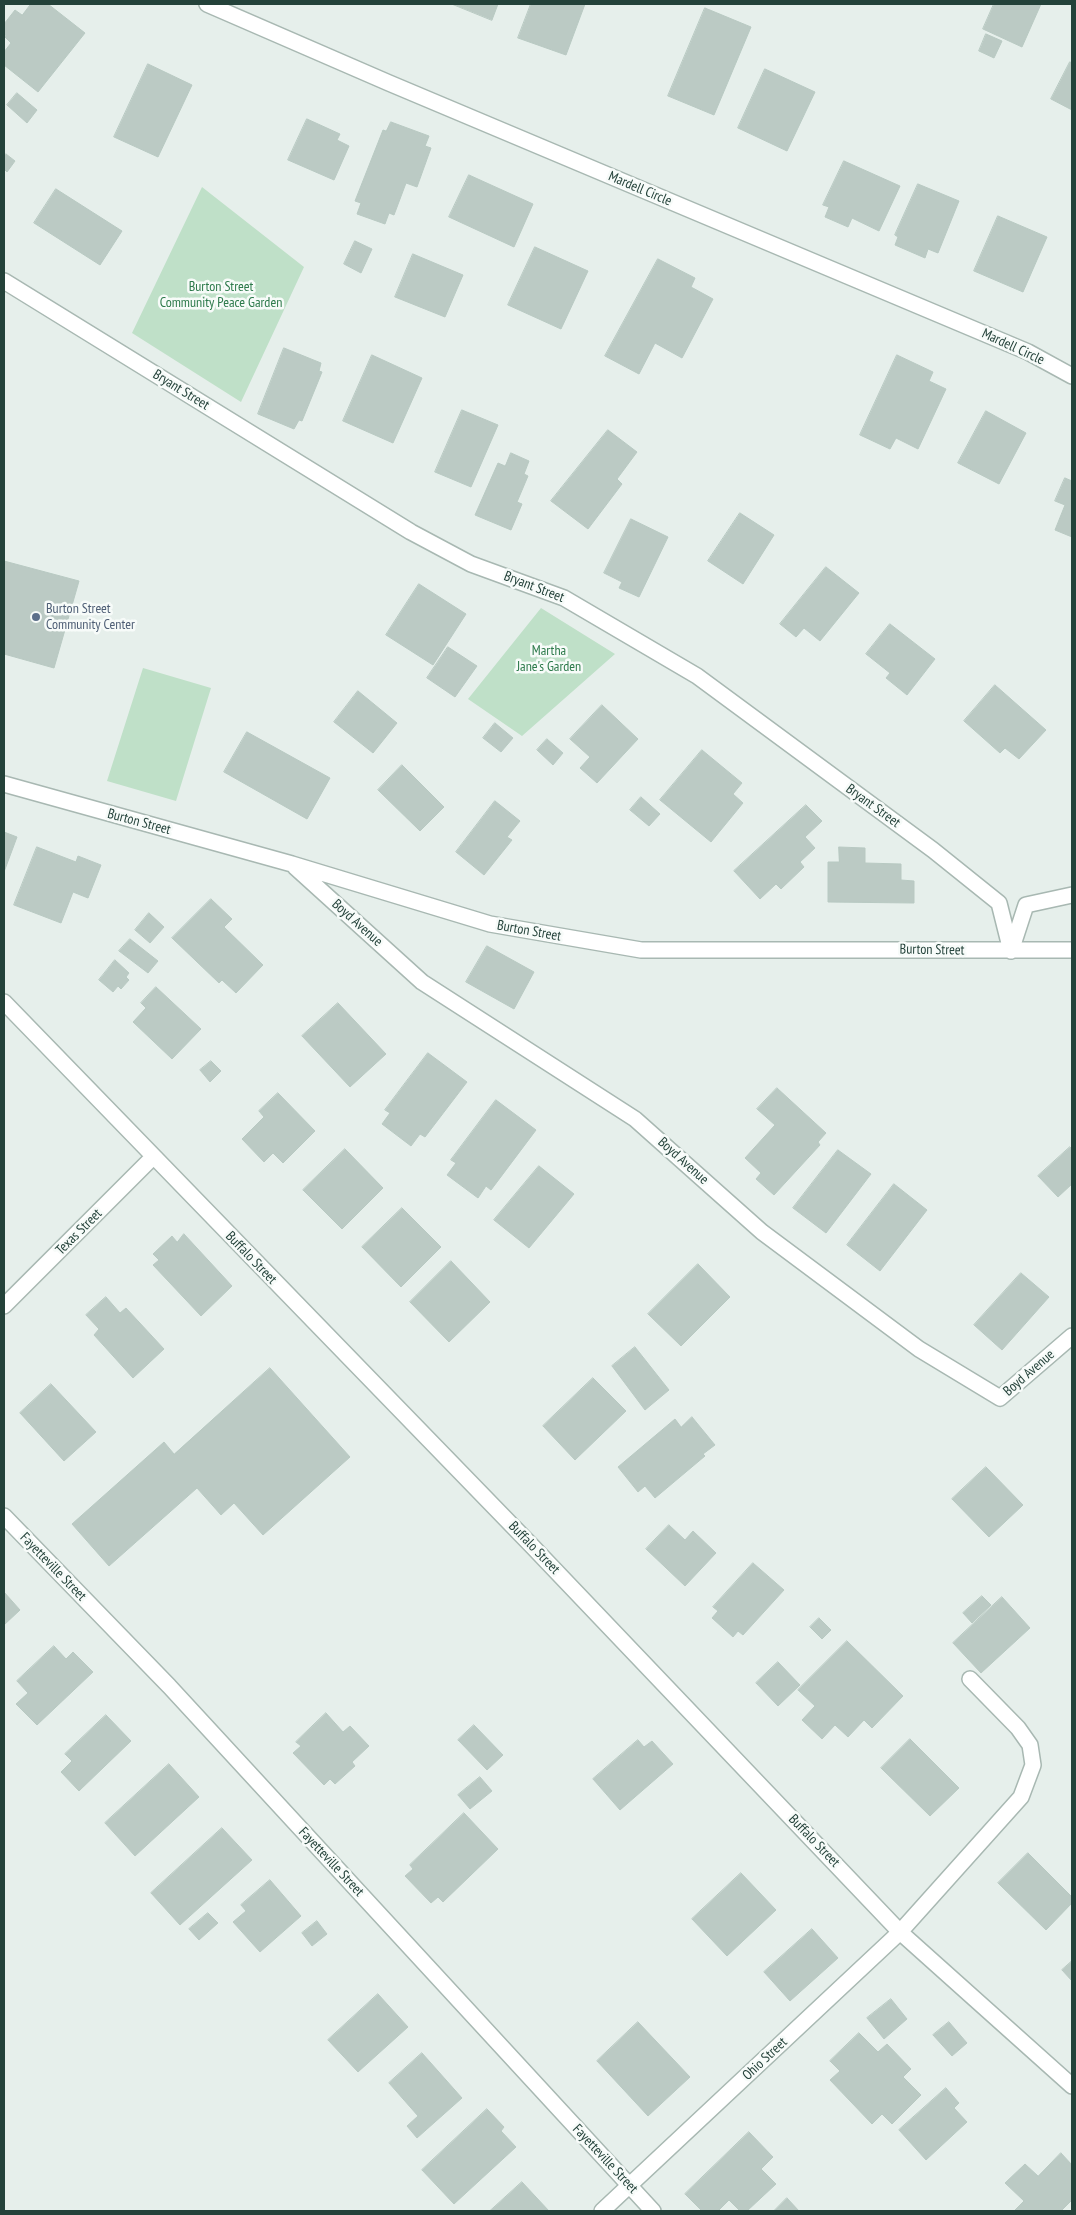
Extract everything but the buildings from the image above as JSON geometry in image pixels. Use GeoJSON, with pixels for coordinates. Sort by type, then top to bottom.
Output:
{"type":"FeatureCollection","features":[{"type":"Feature","properties":{"kind":"street","name":"Mardell Circle"},"geometry":{"type":"LineString","coordinates":[[207,4],[398,87],[1028,352],[1072,376]]}},
{"type":"Feature","properties":{"kind":"street","name":"Bryant Street"},"geometry":{"type":"LineString","coordinates":[[4,281],[411,532],[471,564],[564,598],[697,676],[933,850],[999,903],[1011,951]]}},
{"type":"Feature","properties":{"kind":"street","name":"Burton Street"},"geometry":{"type":"LineString","coordinates":[[4,784],[292,864],[490,924],[641,950],[823,948],[1072,950]]}},
{"type":"Feature","properties":{"kind":"street","name":"Boyd Avenue"},"geometry":{"type":"LineString","coordinates":[[292,864],[422,982],[635,1119],[762,1232],[919,1349],[1000,1398],[1072,1336]]}},
{"type":"Feature","properties":{"kind":"street"},"geometry":{"type":"LineString","coordinates":[[1011,951],[1026,905],[1072,896]]}},
{"type":"Feature","properties":{"kind":"street","name":"Buffalo Street"},"geometry":{"type":"LineString","coordinates":[[4,1002],[539,1553],[900,1932],[1072,2086]]}},
{"type":"Feature","properties":{"kind":"street","name":"Texas Street"},"geometry":{"type":"LineString","coordinates":[[4,1306],[153,1157]]}},
{"type":"Feature","properties":{"kind":"street","name":"Fayetteville Street"},"geometry":{"type":"LineString","coordinates":[[4,1516],[169,1686],[654,2211]]}},
{"type":"Feature","properties":{"kind":"street","name":"Ohio Street"},"geometry":{"type":"LineString","coordinates":[[602,2211],[900,1932],[1021,1797],[1033,1765],[1030,1745],[1018,1728],[970,1679]]}},
{"type":"Feature","properties":{"kind":"green space","name":"Burton Street Community Peace Garden"},"geometry":{"type":"Polygon","coordinates":[[[202,187],[304,267],[241,402],[132,333],[202,187]]]}},
{"type":"Feature","properties":{"kind":"green space","name":"Martha Jane's Garden"},"geometry":{"type":"Polygon","coordinates":[[[541,608],[615,654],[522,736],[468,699],[541,608]]]}},
{"type":"Feature","properties":{"kind":"green space"},"geometry":{"type":"Polygon","coordinates":[[[143,668],[211,688],[176,801],[107,781],[143,668]]]}},
{"type":"Feature","properties":{"kind":"place","name":"Burton Street Community Center"},"geometry":{"type":"Point","coordinates":[36,617]}}]}
